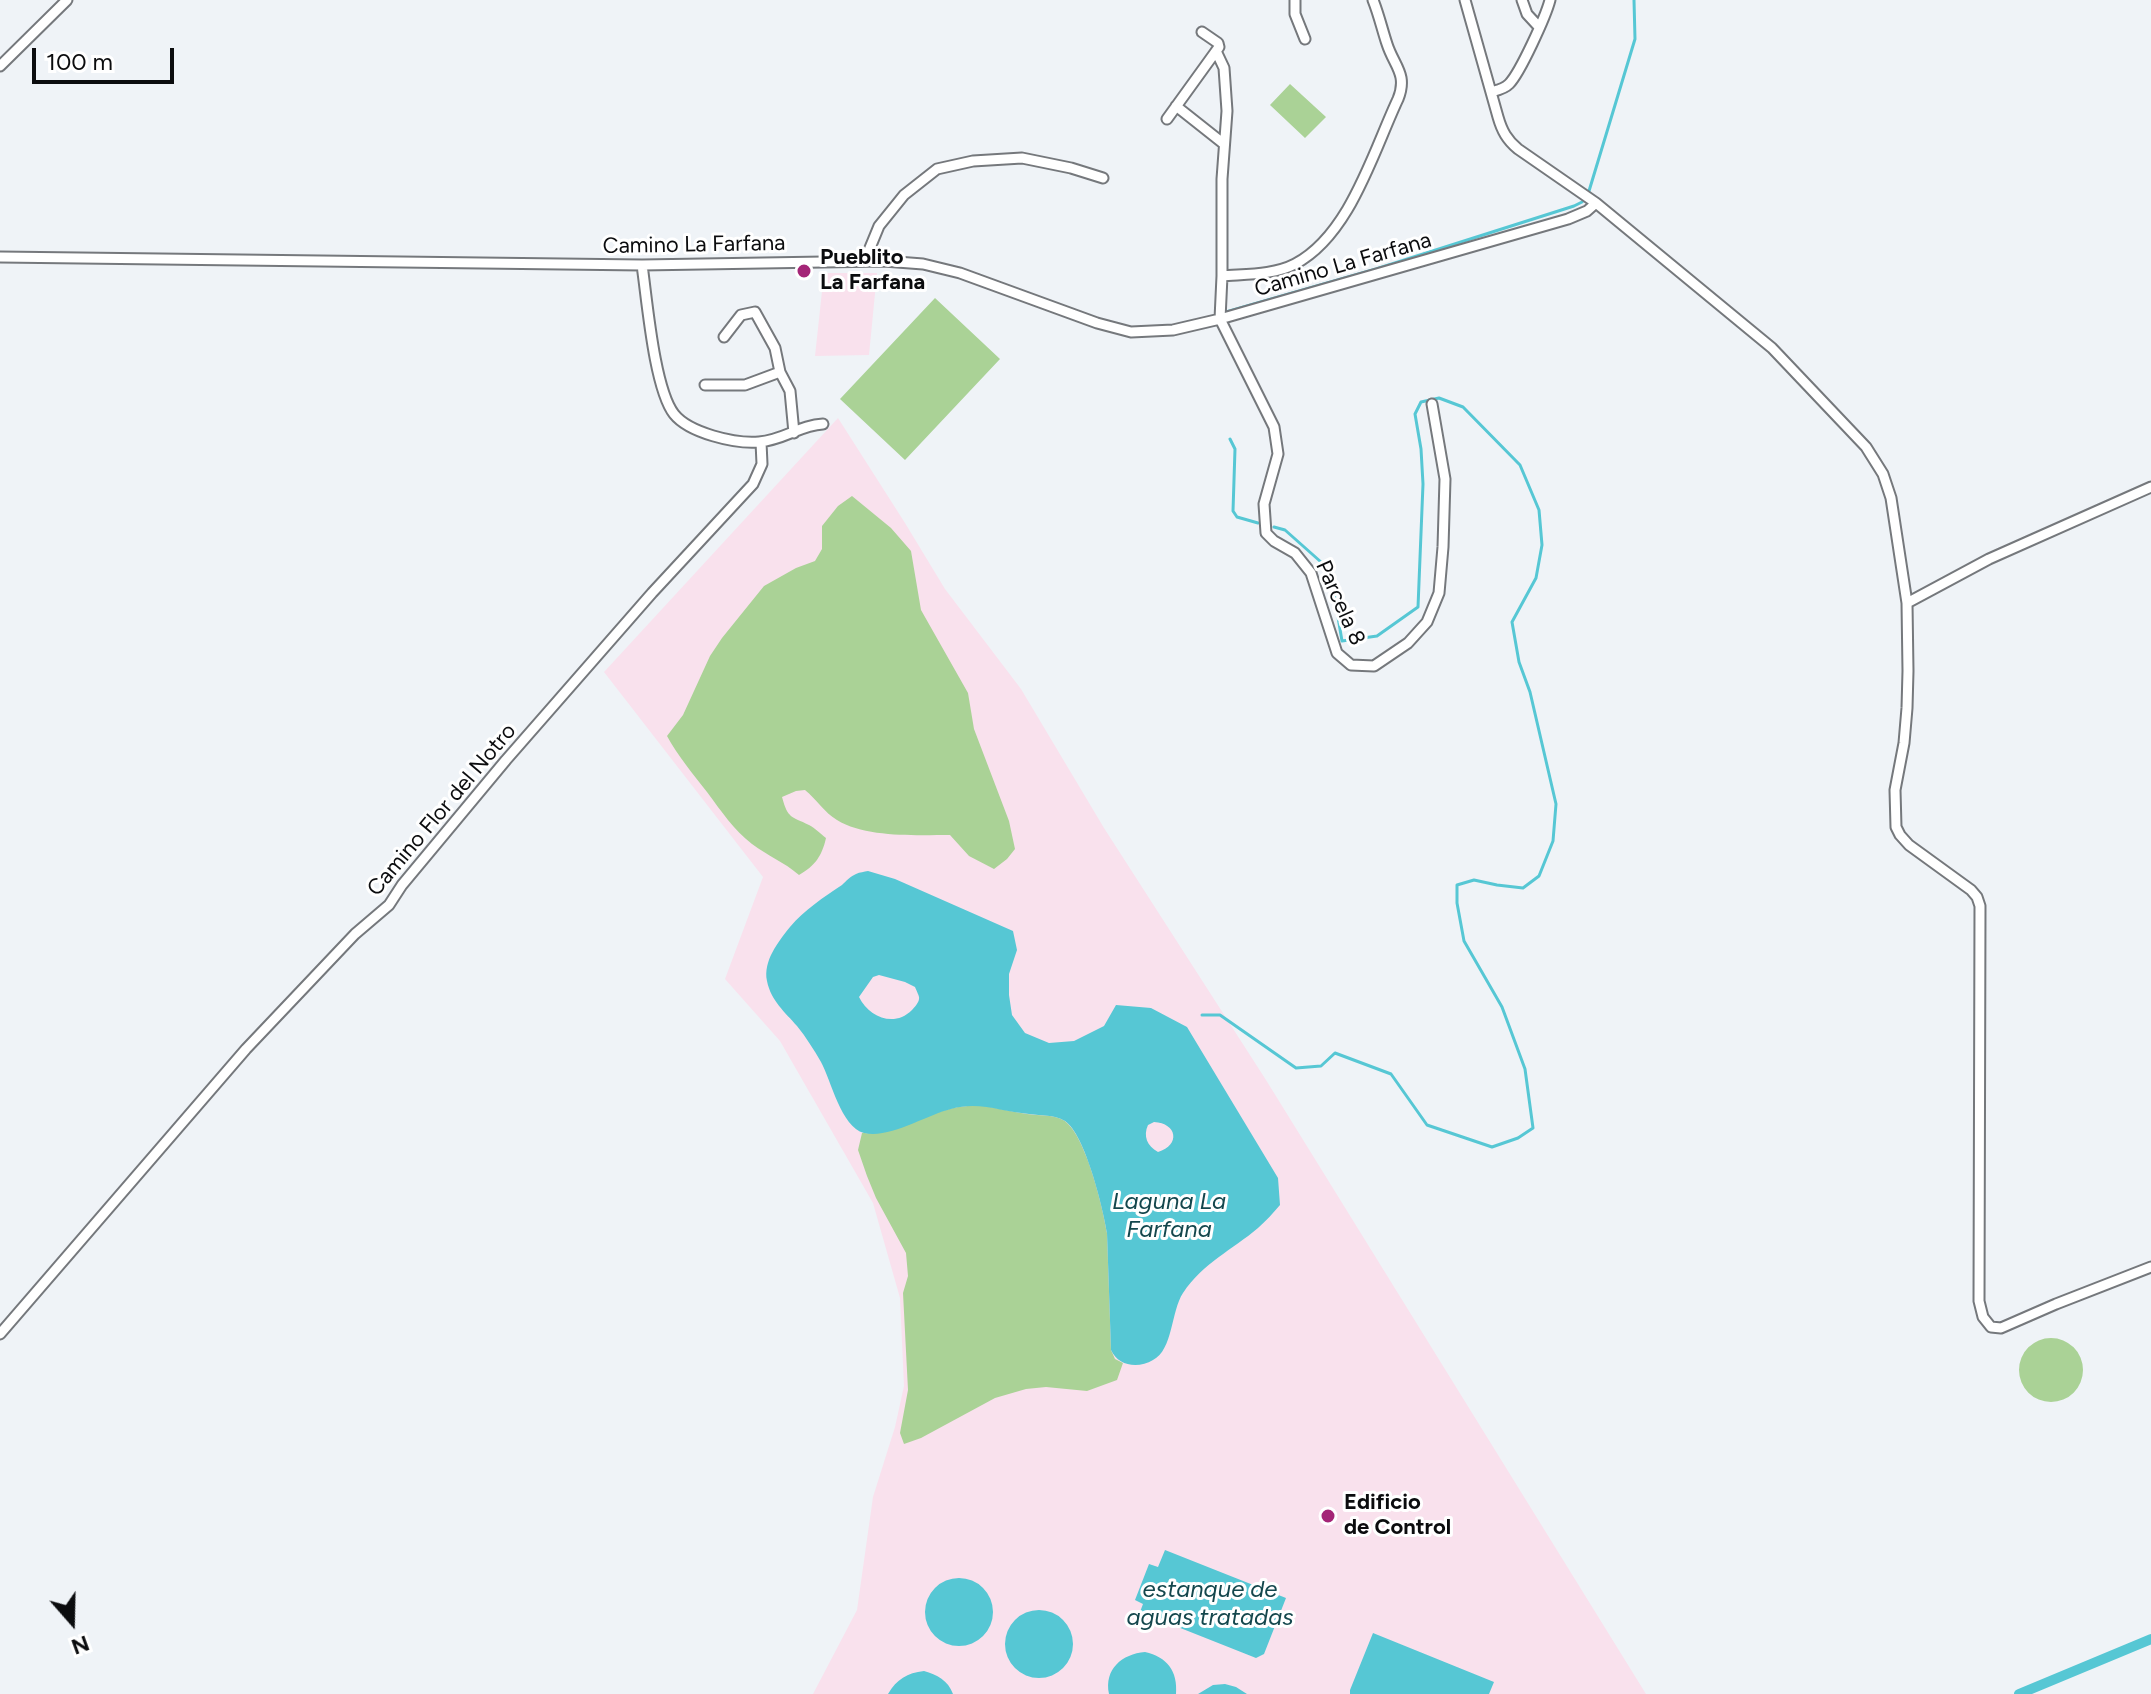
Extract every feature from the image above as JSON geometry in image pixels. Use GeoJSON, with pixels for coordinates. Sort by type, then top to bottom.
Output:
{"type":"FeatureCollection","features":[{"type":"Feature","properties":{"kind":"street"},"geometry":{"type":"LineString","coordinates":[[0,66],[67,0]]}},
{"type":"Feature","properties":{"kind":"street"},"geometry":{"type":"LineString","coordinates":[[1295,0],[1295,14],[1305,39]]}},
{"type":"Feature","properties":{"kind":"street"},"geometry":{"type":"LineString","coordinates":[[1222,276],[1269,272],[1293,266],[1318,249],[1354,200],[1402,83],[1373,0]]}},
{"type":"Feature","properties":{"kind":"street"},"geometry":{"type":"LineString","coordinates":[[1465,0],[1502,130],[1508,140],[1596,203],[1772,348],[1866,447],[1883,474],[1891,498],[1907,603],[1907,696],[1904,743],[1895,790],[1896,827],[1909,845],[1971,890],[1980,906],[1979,1301],[1987,1325],[2001,1328],[2151,1267]]}},
{"type":"Feature","properties":{"kind":"street"},"geometry":{"type":"LineString","coordinates":[[1522,0],[1530,20],[1539,27]]}},
{"type":"Feature","properties":{"kind":"street"},"geometry":{"type":"LineString","coordinates":[[1491,92],[1504,88],[1514,77],[1550,0]]}},
{"type":"Feature","properties":{"kind":"street"},"geometry":{"type":"LineString","coordinates":[[1167,119],[1219,47],[1202,32]]}},
{"type":"Feature","properties":{"kind":"street"},"geometry":{"type":"LineString","coordinates":[[1216,51],[1224,68],[1227,111],[1222,179],[1220,319]]}},
{"type":"Feature","properties":{"kind":"street"},"geometry":{"type":"LineString","coordinates":[[1176,106],[1224,144]]}},
{"type":"Feature","properties":{"kind":"street"},"geometry":{"type":"LineString","coordinates":[[865,260],[879,226],[904,195],[937,169],[973,161],[1022,158],[1103,178]]}},
{"type":"Feature","properties":{"kind":"street","name":"Camino La Farfana"},"geometry":{"type":"LineString","coordinates":[[0,257],[642,265],[865,260],[903,262],[942,268],[979,279],[1097,323],[1131,332],[1173,330],[1220,319],[1568,219],[1587,211],[1596,203]]}},
{"type":"Feature","properties":{"kind":"street"},"geometry":{"type":"LineString","coordinates":[[642,265],[656,361],[664,392],[673,413],[684,423],[722,438],[744,442],[786,437],[809,425],[823,424]]}},
{"type":"Feature","properties":{"kind":"street"},"geometry":{"type":"LineString","coordinates":[[724,337],[741,315],[755,312],[775,348],[780,372],[790,391],[794,433]]}},
{"type":"Feature","properties":{"kind":"street","name":"Parcela 8"},"geometry":{"type":"LineString","coordinates":[[1220,319],[1274,427],[1278,454],[1264,504],[1266,533],[1295,553],[1311,573],[1337,653],[1351,665],[1374,666],[1408,643],[1427,622],[1439,593],[1445,479],[1432,404]]}},
{"type":"Feature","properties":{"kind":"street"},"geometry":{"type":"LineString","coordinates":[[705,385],[745,385],[780,372]]}},
{"type":"Feature","properties":{"kind":"street","name":"Camino Flor del Notro"},"geometry":{"type":"LineString","coordinates":[[0,1334],[246,1049],[355,934],[389,905],[402,885],[506,760],[652,593],[753,484],[762,464],[761,442]]}},
{"type":"Feature","properties":{"kind":"street"},"geometry":{"type":"LineString","coordinates":[[1907,603],[1989,559],[2151,487]]}},
{"type":"Feature","properties":{"kind":"shaded area"},"geometry":{"type":"Polygon","coordinates":[[[824,273],[877,273],[869,355],[815,356],[824,273]]]}},
{"type":"Feature","properties":{"kind":"shaded area"},"geometry":{"type":"Polygon","coordinates":[[[838,418],[945,589],[1021,689],[1104,828],[1266,1080],[1646,1694],[813,1694],[857,1610],[873,1497],[904,1386],[900,1298],[873,1203],[780,1041],[725,979],[763,877],[604,672],[838,418]]]}},
{"type":"Feature","properties":{"kind":"green space"},"geometry":{"type":"Polygon","coordinates":[[[1290,84],[1326,117],[1305,138],[1270,105],[1290,84]]]}},
{"type":"Feature","properties":{"kind":"green space"},"geometry":{"type":"Polygon","coordinates":[[[935,298],[1000,359],[905,460],[840,399],[935,298]]]}},
{"type":"Feature","properties":{"kind":"green space"},"geometry":{"type":"Polygon","coordinates":[[[852,496],[891,528],[911,551],[921,610],[968,693],[974,729],[1009,821],[1015,849],[994,869],[969,856],[950,835],[877,833],[849,826],[833,817],[805,790],[782,797],[786,809],[791,816],[826,838],[817,860],[799,875],[739,833],[667,736],[683,715],[710,656],[722,638],[764,586],[815,561],[822,549],[822,526],[838,506],[852,496]]]}},
{"type":"Feature","properties":{"kind":"green space"},"geometry":{"type":"Polygon","coordinates":[[[978,1105],[1059,1118],[1071,1127],[1079,1139],[1092,1172],[1105,1221],[1111,1350],[1115,1359],[1123,1363],[1117,1380],[1087,1391],[1046,1387],[995,1398],[904,1444],[900,1433],[908,1390],[903,1293],[908,1276],[906,1253],[876,1198],[858,1150],[862,1133],[886,1131],[941,1111],[978,1105]]]}},
{"type":"Feature","properties":{"kind":"green space"},"geometry":{"type":"Polygon","coordinates":[[[2045,1338],[2057,1338],[2074,1347],[2081,1358],[2081,1382],[2074,1393],[2057,1402],[2045,1402],[2033,1397],[2024,1388],[2019,1376],[2019,1364],[2024,1352],[2033,1343],[2045,1338]]]}},
{"type":"Feature","properties":{"kind":"water","name":"Laguna La Farfana"},"geometry":{"type":"Polygon","coordinates":[[[868,871],[895,879],[1013,931],[1017,950],[1009,974],[1009,995],[1012,1015],[1025,1033],[1049,1043],[1074,1041],[1104,1026],[1116,1005],[1151,1008],[1187,1027],[1278,1178],[1280,1205],[1258,1228],[1191,1282],[1179,1301],[1164,1348],[1153,1360],[1141,1364],[1123,1363],[1111,1350],[1105,1222],[1086,1156],[1065,1121],[1052,1116],[971,1106],[941,1112],[885,1133],[864,1133],[849,1122],[816,1053],[775,1000],[766,974],[772,952],[781,939],[814,904],[852,876],[868,871]],[[879,975],[873,977],[859,997],[863,1004],[875,1015],[890,1019],[912,1010],[919,998],[915,987],[879,975]],[[1154,1122],[1148,1125],[1146,1137],[1158,1152],[1170,1144],[1173,1135],[1168,1126],[1154,1122]]]}},
{"type":"Feature","properties":{"kind":"water","name":"estanque de aguas tratadas"},"geometry":{"type":"Polygon","coordinates":[[[1165,1550],[1286,1598],[1264,1654],[1256,1658],[1140,1612],[1143,1604],[1135,1600],[1149,1564],[1158,1567],[1165,1550]]]}},
{"type":"Feature","properties":{"kind":"water"},"geometry":{"type":"Polygon","coordinates":[[[952,1578],[966,1578],[978,1583],[988,1593],[993,1612],[988,1631],[978,1641],[966,1646],[952,1646],[940,1641],[930,1631],[925,1619],[925,1605],[930,1593],[940,1583],[952,1578]]]}},
{"type":"Feature","properties":{"kind":"water"},"geometry":{"type":"Polygon","coordinates":[[[1032,1610],[1046,1610],[1058,1615],[1068,1625],[1073,1644],[1068,1663],[1058,1673],[1046,1678],[1032,1678],[1020,1673],[1010,1663],[1005,1651],[1005,1637],[1010,1625],[1020,1615],[1032,1610]]]}},
{"type":"Feature","properties":{"kind":"water"},"geometry":{"type":"Polygon","coordinates":[[[1373,1633],[1494,1682],[1489,1694],[1350,1694],[1373,1633]]]}},
{"type":"Feature","properties":{"kind":"water"},"geometry":{"type":"Polygon","coordinates":[[[1145,1652],[1159,1657],[1170,1666],[1176,1694],[1109,1694],[1109,1677],[1116,1664],[1129,1656],[1145,1652]]]}},
{"type":"Feature","properties":{"kind":"water"},"geometry":{"type":"Polygon","coordinates":[[[924,1671],[942,1679],[953,1694],[888,1694],[903,1678],[924,1671]]]}},
{"type":"Feature","properties":{"kind":"water"},"geometry":{"type":"Polygon","coordinates":[[[1225,1684],[1247,1694],[1198,1694],[1213,1685],[1225,1684]]]}},
{"type":"Feature","properties":{"kind":"waterway"},"geometry":{"type":"LineString","coordinates":[[1589,191],[1635,39],[1634,0]]}},
{"type":"Feature","properties":{"kind":"waterway"},"geometry":{"type":"LineString","coordinates":[[1226,312],[1376,269],[1582,202]]}},
{"type":"Feature","properties":{"kind":"waterway"},"geometry":{"type":"LineString","coordinates":[[1202,1015],[1220,1015],[1296,1068],[1321,1066],[1335,1053],[1391,1074],[1427,1125],[1492,1147],[1518,1138],[1533,1128],[1525,1069],[1502,1007],[1464,941],[1457,903],[1457,885],[1474,880],[1523,888],[1539,876],[1553,841],[1556,804],[1530,692],[1519,662],[1512,622],[1536,578],[1542,545],[1539,510],[1520,465],[1463,407],[1439,398],[1421,402],[1415,414],[1423,484],[1418,607],[1377,636],[1342,641],[1330,570],[1285,530],[1274,527]]}},
{"type":"Feature","properties":{"kind":"waterway"},"geometry":{"type":"LineString","coordinates":[[1230,439],[1235,449],[1233,511],[1237,517],[1258,523]]}},
{"type":"Feature","properties":{"kind":"waterway"},"geometry":{"type":"LineString","coordinates":[[2019,1694],[2151,1639]]}},
{"type":"Feature","properties":{"kind":"place","name":"Pueblito La Farfana"},"geometry":{"type":"Point","coordinates":[804,271]}},
{"type":"Feature","properties":{"kind":"place","name":"Edificio de Control"},"geometry":{"type":"Point","coordinates":[1328,1516]}}]}
